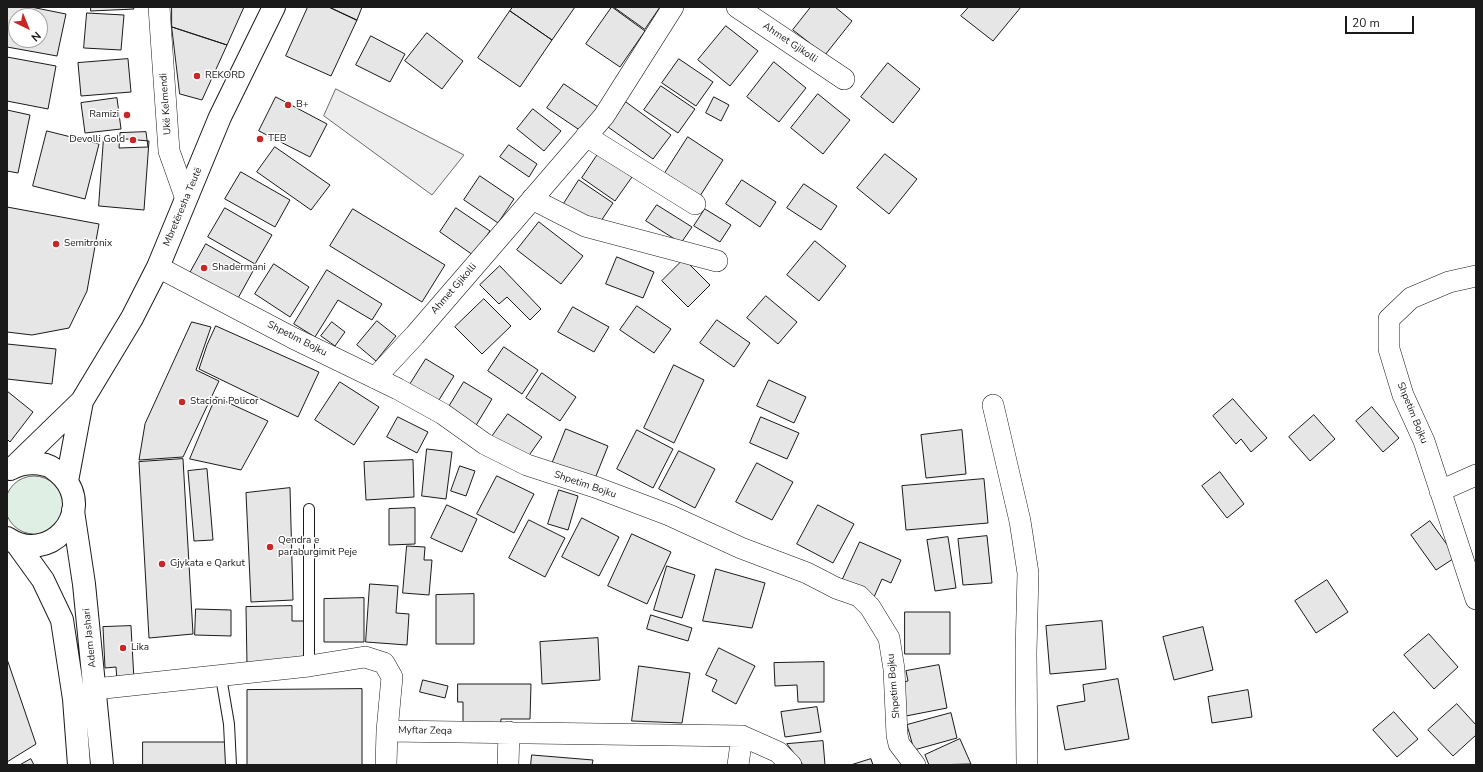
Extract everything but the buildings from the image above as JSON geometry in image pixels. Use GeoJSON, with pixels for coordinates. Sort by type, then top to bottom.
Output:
{"type":"FeatureCollection","features":[{"type":"Feature","properties":{"kind":"main road","name":"Mbretëresha Teutë"},"geometry":{"type":"LineString","coordinates":[[11,469],[82,401],[132,318],[158,267],[220,116],[274,7]]}},
{"type":"Feature","properties":{"kind":"main road","name":"Mbretëresha Teutë"},"geometry":{"type":"LineString","coordinates":[[67,481],[82,401]]}},
{"type":"Feature","properties":{"kind":"main road"},"geometry":{"type":"LineString","coordinates":[[11,469],[26,463],[37,463],[49,466],[59,472],[67,481]]}},
{"type":"Feature","properties":{"kind":"main road","name":"Adem Jashari"},"geometry":{"type":"LineString","coordinates":[[67,481],[72,490],[74,501],[73,511],[84,584],[102,765]]}},
{"type":"Feature","properties":{"kind":"main road"},"geometry":{"type":"LineString","coordinates":[[12,541],[29,546],[42,545],[53,541],[63,533],[70,523],[73,511]]}},
{"type":"Feature","properties":{"kind":"main road"},"geometry":{"type":"LineString","coordinates":[[12,541],[43,580],[62,620],[74,699],[79,765]]}},
{"type":"Feature","properties":{"kind":"street","name":"Ukë Kelmendi"},"geometry":{"type":"LineString","coordinates":[[159,7],[169,152],[186,199]]}},
{"type":"Feature","properties":{"kind":"street","name":"Ahmet Gjikolli"},"geometry":{"type":"LineString","coordinates":[[375,378],[415,335],[604,116],[673,7]]}},
{"type":"Feature","properties":{"kind":"street","name":"Ahmet Gjikolli"},"geometry":{"type":"LineString","coordinates":[[737,7],[844,79]]}},
{"type":"Feature","properties":{"kind":"street"},"geometry":{"type":"LineString","coordinates":[[586,136],[695,204]]}},
{"type":"Feature","properties":{"kind":"street"},"geometry":{"type":"LineString","coordinates":[[532,199],[585,226],[717,261]]}},
{"type":"Feature","properties":{"kind":"street","name":"Shpetim Bojku"},"geometry":{"type":"LineString","coordinates":[[158,267],[293,338],[375,378],[443,414],[485,444],[527,465],[595,487],[669,515],[741,548],[807,573],[836,588],[859,596],[870,607],[889,638],[894,669],[897,734],[899,744],[915,765]]}},
{"type":"Feature","properties":{"kind":"street","name":"Shpetim Bojku"},"geometry":{"type":"LineString","coordinates":[[1476,276],[1449,282],[1411,298],[1389,319],[1389,349],[1403,395],[1424,440],[1476,599]]}},
{"type":"Feature","properties":{"kind":"street"},"geometry":{"type":"LineString","coordinates":[[993,405],[1020,521],[1028,573],[1026,652],[1027,765]]}},
{"type":"Feature","properties":{"kind":"street"},"geometry":{"type":"LineString","coordinates":[[1440,491],[1476,475]]}},
{"type":"Feature","properties":{"kind":"street","name":"Myftar Zeqa"},"geometry":{"type":"LineString","coordinates":[[95,689],[221,677],[309,666],[365,657],[384,663],[392,677],[387,731],[742,736],[778,752],[792,765]]}},
{"type":"Feature","properties":{"kind":"street"},"geometry":{"type":"LineString","coordinates":[[386,765],[387,731]]}},
{"type":"Feature","properties":{"kind":"street"},"geometry":{"type":"LineString","coordinates":[[508,732],[508,765]]}},
{"type":"Feature","properties":{"kind":"street"},"geometry":{"type":"LineString","coordinates":[[738,765],[742,736]]}},
{"type":"Feature","properties":{"kind":"lane"},"geometry":{"type":"LineString","coordinates":[[309,509],[309,666]]}},
{"type":"Feature","properties":{"kind":"lane"},"geometry":{"type":"LineString","coordinates":[[221,677],[228,724],[231,765]]}},
{"type":"Feature","properties":{"kind":"green space"},"geometry":{"type":"Polygon","coordinates":[[[28,476],[40,476],[55,484],[63,499],[63,511],[55,526],[40,534],[28,534],[13,526],[5,511],[5,499],[13,484],[28,476]]]}},
{"type":"Feature","properties":{"kind":"shaded area"},"geometry":{"type":"Polygon","coordinates":[[[336,89],[464,155],[432,195],[324,116],[336,89]]]}},
{"type":"Feature","properties":{"kind":"place","name":"REKORD"},"geometry":{"type":"Point","coordinates":[197,76]}},
{"type":"Feature","properties":{"kind":"place","name":"B+"},"geometry":{"type":"Point","coordinates":[288,105]}},
{"type":"Feature","properties":{"kind":"place","name":"Ramizi"},"geometry":{"type":"Point","coordinates":[127,115]}},
{"type":"Feature","properties":{"kind":"place","name":"TEB"},"geometry":{"type":"Point","coordinates":[260,139]}},
{"type":"Feature","properties":{"kind":"place","name":"Devolli Gold"},"geometry":{"type":"Point","coordinates":[133,140]}},
{"type":"Feature","properties":{"kind":"place","name":"Semitronix"},"geometry":{"type":"Point","coordinates":[56,244]}},
{"type":"Feature","properties":{"kind":"place","name":"Shadermani"},"geometry":{"type":"Point","coordinates":[204,268]}},
{"type":"Feature","properties":{"kind":"place","name":"Stacioni Policor"},"geometry":{"type":"Point","coordinates":[182,402]}},
{"type":"Feature","properties":{"kind":"place","name":"Qendra e paraburgimit Peje"},"geometry":{"type":"Point","coordinates":[270,547]}},
{"type":"Feature","properties":{"kind":"place","name":"Gjykata e Qarkut"},"geometry":{"type":"Point","coordinates":[162,564]}},
{"type":"Feature","properties":{"kind":"place","name":"Lika"},"geometry":{"type":"Point","coordinates":[123,648]}}]}
